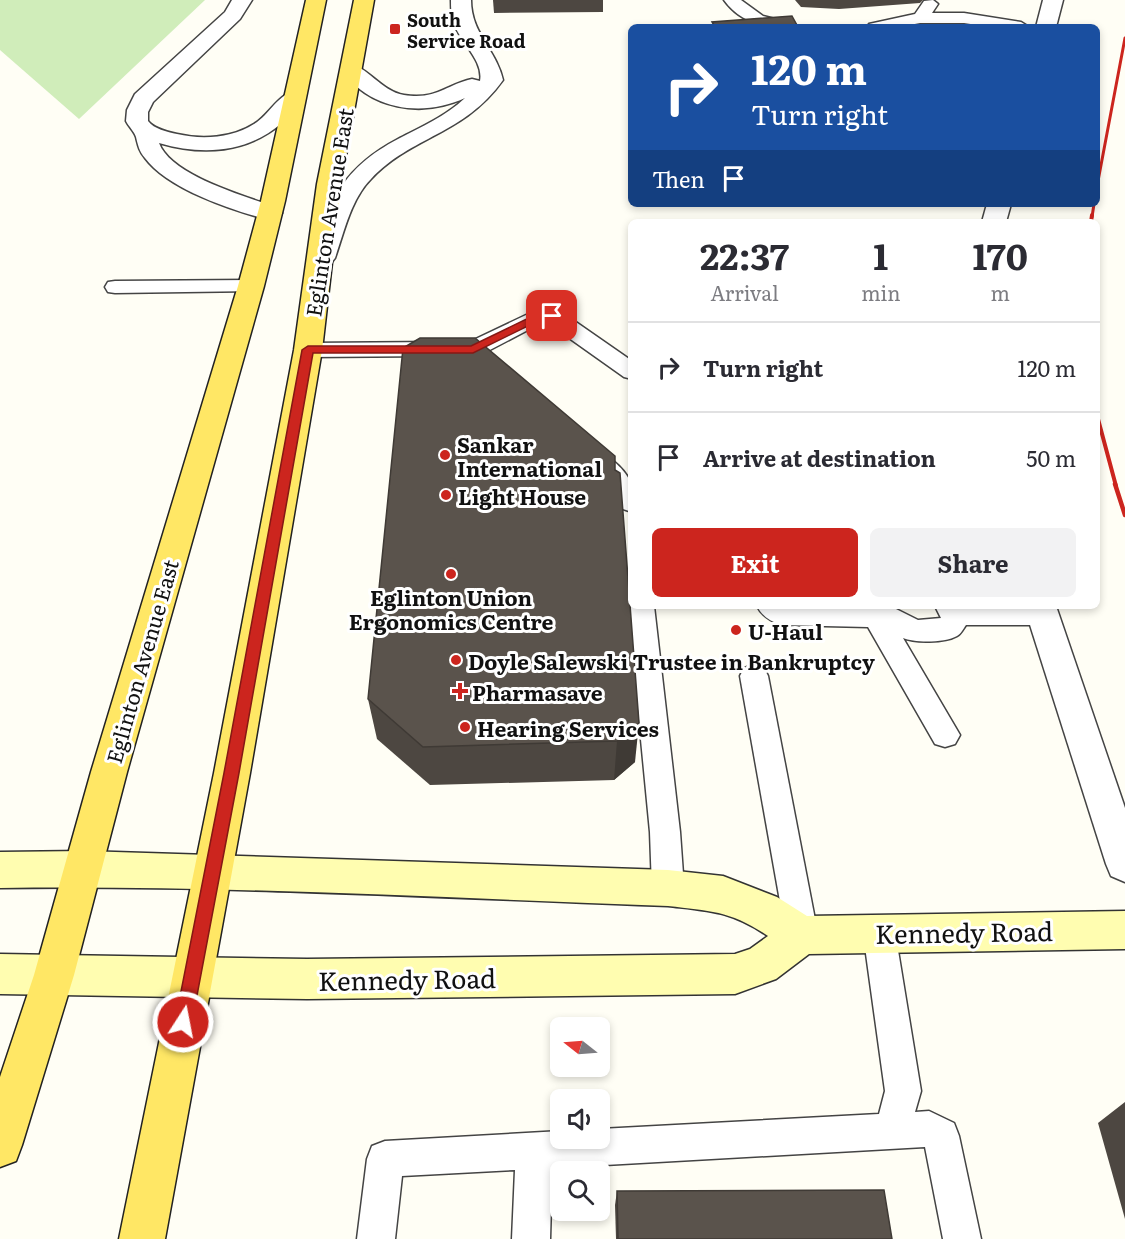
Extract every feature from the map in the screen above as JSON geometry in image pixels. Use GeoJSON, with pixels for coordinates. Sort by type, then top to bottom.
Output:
{"type":"FeatureCollection","features":[{"type":"Feature","properties":{"kind":"main road","name":"Eglinton Avenue East"},"geometry":{"type":"LineString","coordinates":[[0,1145],[54,975],[109,772],[251,286],[270,213],[316,0]]}},
{"type":"Feature","properties":{"kind":"main road","name":"Eglinton Avenue East"},"geometry":{"type":"LineString","coordinates":[[142,1239],[212,874],[308,350],[322,258],[329,184],[364,0]]}},
{"type":"Feature","properties":{"kind":"main road"},"geometry":{"type":"LineString","coordinates":[[0,870],[84,869],[212,874],[322,874],[668,888],[723,894],[763,910],[802,935]]}},
{"type":"Feature","properties":{"kind":"main road","name":"Kennedy Road"},"geometry":{"type":"LineString","coordinates":[[0,974],[307,979],[735,974],[762,965],[802,935],[879,932],[1125,930]]}},
{"type":"Feature","properties":{"kind":"street"},"geometry":{"type":"LineString","coordinates":[[242,0],[233,15],[143,99],[136,118],[138,124],[146,132],[183,143],[202,145],[223,142],[258,132],[278,117],[294,97]]}},
{"type":"Feature","properties":{"kind":"street"},"geometry":{"type":"LineString","coordinates":[[322,258],[345,198],[355,182],[371,165],[472,104],[492,80],[488,64],[467,33],[460,10],[461,0]]}},
{"type":"Feature","properties":{"kind":"street"},"geometry":{"type":"LineString","coordinates":[[1047,24],[1053,0]]}},
{"type":"Feature","properties":{"kind":"street"},"geometry":{"type":"LineString","coordinates":[[351,69],[377,92],[390,98],[422,103],[448,99],[461,93],[472,85],[488,64]]}},
{"type":"Feature","properties":{"kind":"street"},"geometry":{"type":"LineString","coordinates":[[146,132],[151,152],[159,162],[207,190],[270,213]]}},
{"type":"Feature","properties":{"kind":"street"},"geometry":{"type":"LineString","coordinates":[[1041,610],[1125,864]]}},
{"type":"Feature","properties":{"kind":"lane"},"geometry":{"type":"LineString","coordinates":[[732,0],[737,7],[760,21],[774,24]]}},
{"type":"Feature","properties":{"kind":"lane"},"geometry":{"type":"LineString","coordinates":[[920,18],[930,6],[930,0]]}},
{"type":"Feature","properties":{"kind":"lane"},"geometry":{"type":"LineString","coordinates":[[890,24],[920,18],[964,18],[1002,24]]}},
{"type":"Feature","properties":{"kind":"lane"},"geometry":{"type":"LineString","coordinates":[[115,287],[251,286]]}},
{"type":"Feature","properties":{"kind":"lane"},"geometry":{"type":"LineString","coordinates":[[308,350],[473,349],[543,314],[552,316],[628,369]]}},
{"type":"Feature","properties":{"kind":"lane"},"geometry":{"type":"LineString","coordinates":[[473,349],[474,353],[509,384]]}},
{"type":"Feature","properties":{"kind":"lane"},"geometry":{"type":"LineString","coordinates":[[580,446],[607,469],[628,501]]}},
{"type":"Feature","properties":{"kind":"lane"},"geometry":{"type":"LineString","coordinates":[[641,609],[665,832],[668,888]]}},
{"type":"Feature","properties":{"kind":"lane"},"geometry":{"type":"LineString","coordinates":[[774,609],[781,614],[884,612],[914,631],[949,628],[953,610],[1041,610]]}},
{"type":"Feature","properties":{"kind":"lane"},"geometry":{"type":"LineString","coordinates":[[884,612],[945,735]]}},
{"type":"Feature","properties":{"kind":"lane"},"geometry":{"type":"LineString","coordinates":[[754,676],[802,935]]}},
{"type":"Feature","properties":{"kind":"lane"},"geometry":{"type":"LineString","coordinates":[[879,932],[903,1091],[892,1131]]}},
{"type":"Feature","properties":{"kind":"lane"},"geometry":{"type":"LineString","coordinates":[[376,1239],[385,1159],[929,1129],[941,1136],[962,1239]]}},
{"type":"Feature","properties":{"kind":"lane"},"geometry":{"type":"LineString","coordinates":[[531,1239],[534,1152]]}},
{"type":"Feature","properties":{"kind":"green space"},"geometry":{"type":"Polygon","coordinates":[[[0,0],[205,0],[79,119],[0,50],[0,0]]]}},
{"type":"Feature","properties":{"kind":"building"},"geometry":{"type":"Polygon","coordinates":[[[792,16],[796,24],[713,24],[712,22],[792,16]]]}},
{"type":"Feature","properties":{"kind":"building"},"geometry":{"type":"Polygon","coordinates":[[[420,338],[475,338],[615,456],[615,470],[620,473],[628,578],[628,609],[630,609],[639,723],[617,741],[423,747],[368,699],[403,348],[420,338]]]}},
{"type":"Feature","properties":{"kind":"building"},"geometry":{"type":"Polygon","coordinates":[[[884,1190],[892,1239],[618,1239],[617,1191],[884,1190]]]}},
{"type":"Feature","properties":{"kind":"railway"},"geometry":{"type":"LineString","coordinates":[[1100,170],[1125,38]]}},
{"type":"Feature","properties":{"kind":"railway"},"geometry":{"type":"LineString","coordinates":[[1092,217],[1094,207]]}},
{"type":"Feature","properties":{"kind":"railway"},"geometry":{"type":"LineString","coordinates":[[1091,219],[1092,215]]}},
{"type":"Feature","properties":{"kind":"railway"},"geometry":{"type":"LineString","coordinates":[[1100,426],[1116,486]]}},
{"type":"Feature","properties":{"kind":"railway"},"geometry":{"type":"LineString","coordinates":[[1115,484],[1125,515]]}},
{"type":"Feature","properties":{"kind":"place","name":"South Service Road"},"geometry":{"type":"Point","coordinates":[395,29]}},
{"type":"Feature","properties":{"kind":"place","name":"Sankar International"},"geometry":{"type":"Point","coordinates":[445,455]}},
{"type":"Feature","properties":{"kind":"place","name":"Light House"},"geometry":{"type":"Point","coordinates":[446,495]}},
{"type":"Feature","properties":{"kind":"place","name":"Eglinton Union Ergonomics Centre"},"geometry":{"type":"Point","coordinates":[451,574]}},
{"type":"Feature","properties":{"kind":"place","name":"U-Haul"},"geometry":{"type":"Point","coordinates":[736,630]}},
{"type":"Feature","properties":{"kind":"place","name":"Doyle Salewski Trustee in Bankruptcy"},"geometry":{"type":"Point","coordinates":[456,660]}},
{"type":"Feature","properties":{"kind":"place","name":"Pharmasave"},"geometry":{"type":"Point","coordinates":[460,691]}},
{"type":"Feature","properties":{"kind":"place","name":"Hearing Services"},"geometry":{"type":"Point","coordinates":[465,727]}},
{"type":"Feature","properties":{"kind":"route"},"geometry":{"type":"LineString","coordinates":[[183,1022],[232,773],[308,350],[473,349],[543,314],[552,316]]}}]}
